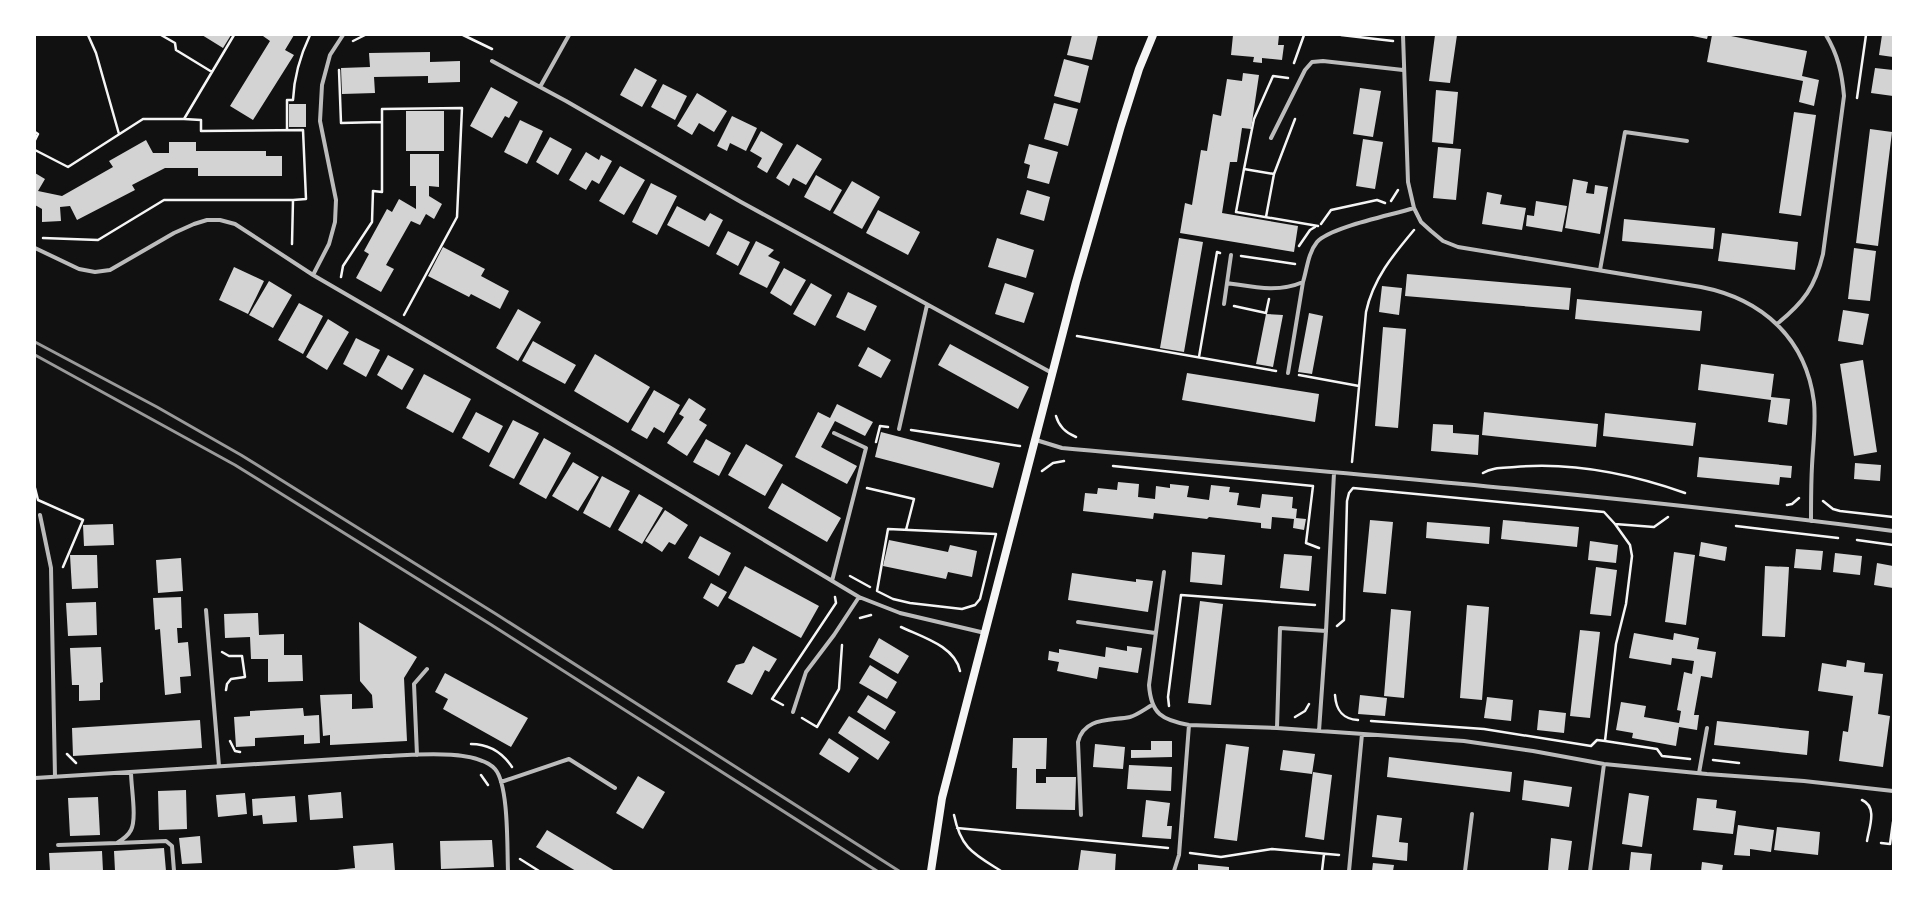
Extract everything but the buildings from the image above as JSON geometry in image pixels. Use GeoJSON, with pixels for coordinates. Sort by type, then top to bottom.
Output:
{"type":"FeatureCollection","features":[{"type":"Feature","properties":{"kind":"main road"},"geometry":{"type":"LineString","coordinates":[[931,871],[942,798],[1076,282],[1121,126],[1139,69],[1153,35]]}},
{"type":"Feature","properties":{"kind":"street"},"geometry":{"type":"LineString","coordinates":[[313,275],[329,244],[335,222],[336,200],[320,121],[322,85],[330,55],[343,35]]}},
{"type":"Feature","properties":{"kind":"street"},"geometry":{"type":"LineString","coordinates":[[540,87],[569,35]]}},
{"type":"Feature","properties":{"kind":"street"},"geometry":{"type":"LineString","coordinates":[[1403,35],[1408,182],[1414,208],[1421,222],[1443,241],[1458,247],[1720,290],[1753,305],[1777,324],[1795,349],[1807,371],[1811,385],[1815,421],[1811,521]]}},
{"type":"Feature","properties":{"kind":"street"},"geometry":{"type":"LineString","coordinates":[[1777,324],[1791,313],[1806,295],[1818,275],[1823,254],[1844,96],[1842,72],[1835,49],[1826,35]]}},
{"type":"Feature","properties":{"kind":"street"},"geometry":{"type":"LineString","coordinates":[[1272,138],[1305,70],[1312,62],[1323,61],[1403,70]]}},
{"type":"Feature","properties":{"kind":"street"},"geometry":{"type":"LineString","coordinates":[[492,62],[540,87],[927,306],[1052,373]]}},
{"type":"Feature","properties":{"kind":"street"},"geometry":{"type":"LineString","coordinates":[[1600,270],[1625,132],[1687,141]]}},
{"type":"Feature","properties":{"kind":"street"},"geometry":{"type":"LineString","coordinates":[[1288,373],[1309,255],[1318,242],[1330,233],[1414,208]]}},
{"type":"Feature","properties":{"kind":"street"},"geometry":{"type":"LineString","coordinates":[[35,248],[79,270],[95,272],[110,270],[174,233],[194,224],[207,220],[220,220],[235,224],[313,275],[609,447],[859,597],[900,614],[985,633]]}},
{"type":"Feature","properties":{"kind":"street"},"geometry":{"type":"LineString","coordinates":[[1224,304],[1231,255]]}},
{"type":"Feature","properties":{"kind":"street"},"geometry":{"type":"LineString","coordinates":[[1227,283],[1274,290],[1286,289],[1303,282]]}},
{"type":"Feature","properties":{"kind":"street"},"geometry":{"type":"LineString","coordinates":[[899,428],[927,306]]}},
{"type":"Feature","properties":{"kind":"street"},"geometry":{"type":"LineString","coordinates":[[832,581],[866,448],[834,433]]}},
{"type":"Feature","properties":{"kind":"street"},"geometry":{"type":"LineString","coordinates":[[1036,440],[1062,448],[1334,473],[1811,521],[1893,531]]}},
{"type":"Feature","properties":{"kind":"street"},"geometry":{"type":"LineString","coordinates":[[1319,731],[1334,473]]}},
{"type":"Feature","properties":{"kind":"street"},"geometry":{"type":"LineString","coordinates":[[40,515],[51,568],[55,777]]}},
{"type":"Feature","properties":{"kind":"street"},"geometry":{"type":"LineString","coordinates":[[1164,572],[1149,677],[1150,699],[1152,705],[1164,718],[1189,725],[1277,728],[1464,741],[1533,751],[1604,764],[1804,781],[1893,791]]}},
{"type":"Feature","properties":{"kind":"street"},"geometry":{"type":"LineString","coordinates":[[793,712],[806,672],[834,636],[859,597]]}},
{"type":"Feature","properties":{"kind":"street"},"geometry":{"type":"LineString","coordinates":[[206,610],[219,766]]}},
{"type":"Feature","properties":{"kind":"street"},"geometry":{"type":"LineString","coordinates":[[1078,622],[1155,633]]}},
{"type":"Feature","properties":{"kind":"street"},"geometry":{"type":"LineString","coordinates":[[1277,728],[1280,628],[1326,631]]}},
{"type":"Feature","properties":{"kind":"street"},"geometry":{"type":"LineString","coordinates":[[417,755],[414,684],[427,669]]}},
{"type":"Feature","properties":{"kind":"street"},"geometry":{"type":"LineString","coordinates":[[1082,815],[1078,742],[1085,727],[1095,722],[1131,717],[1152,705]]}},
{"type":"Feature","properties":{"kind":"street"},"geometry":{"type":"LineString","coordinates":[[1174,871],[1179,855],[1189,725]]}},
{"type":"Feature","properties":{"kind":"street"},"geometry":{"type":"LineString","coordinates":[[1699,773],[1700,759],[1707,728]]}},
{"type":"Feature","properties":{"kind":"street"},"geometry":{"type":"LineString","coordinates":[[1349,871],[1362,734]]}},
{"type":"Feature","properties":{"kind":"street"},"geometry":{"type":"LineString","coordinates":[[35,778],[417,755],[467,757],[483,761],[495,769],[501,782],[505,805],[508,871]]}},
{"type":"Feature","properties":{"kind":"street"},"geometry":{"type":"LineString","coordinates":[[501,782],[569,759],[616,788]]}},
{"type":"Feature","properties":{"kind":"street"},"geometry":{"type":"LineString","coordinates":[[1590,871],[1604,764]]}},
{"type":"Feature","properties":{"kind":"street"},"geometry":{"type":"LineString","coordinates":[[117,843],[125,838],[131,830],[133,822],[130,772]]}},
{"type":"Feature","properties":{"kind":"street"},"geometry":{"type":"LineString","coordinates":[[1465,871],[1472,814]]}},
{"type":"Feature","properties":{"kind":"street"},"geometry":{"type":"LineString","coordinates":[[58,845],[166,841],[172,846],[174,871]]}},
{"type":"Feature","properties":{"kind":"path"},"geometry":{"type":"LineString","coordinates":[[88,35],[96,53],[119,134]]}},
{"type":"Feature","properties":{"kind":"path"},"geometry":{"type":"LineString","coordinates":[[161,35],[175,44],[176,50],[212,72]]}},
{"type":"Feature","properties":{"kind":"path"},"geometry":{"type":"LineString","coordinates":[[184,119],[234,35]]}},
{"type":"Feature","properties":{"kind":"path"},"geometry":{"type":"LineString","coordinates":[[287,130],[287,100],[293,100],[294,79],[310,35]]}},
{"type":"Feature","properties":{"kind":"path"},"geometry":{"type":"LineString","coordinates":[[350,45],[365,35]]}},
{"type":"Feature","properties":{"kind":"path"},"geometry":{"type":"LineString","coordinates":[[463,35],[497,52]]}},
{"type":"Feature","properties":{"kind":"path"},"geometry":{"type":"LineString","coordinates":[[1294,64],[1304,35]]}},
{"type":"Feature","properties":{"kind":"path"},"geometry":{"type":"LineString","coordinates":[[1341,35],[1394,41]]}},
{"type":"Feature","properties":{"kind":"path"},"geometry":{"type":"LineString","coordinates":[[1856,105],[1866,35]]}},
{"type":"Feature","properties":{"kind":"path"},"geometry":{"type":"LineString","coordinates":[[339,66],[341,123],[382,122]]}},
{"type":"Feature","properties":{"kind":"path"},"geometry":{"type":"LineString","coordinates":[[1292,71],[1289,78],[1273,76],[1254,119],[1236,212],[1318,226]]}},
{"type":"Feature","properties":{"kind":"path"},"geometry":{"type":"LineString","coordinates":[[342,282],[341,272],[343,266],[372,222],[373,191],[382,192],[382,109],[462,108],[457,217],[403,317]]}},
{"type":"Feature","properties":{"kind":"path"},"geometry":{"type":"LineString","coordinates":[[1266,217],[1274,174],[1297,115]]}},
{"type":"Feature","properties":{"kind":"path"},"geometry":{"type":"LineString","coordinates":[[35,150],[68,167],[143,119],[201,120],[201,131],[303,130],[306,199],[164,200],[98,240],[41,238]]}},
{"type":"Feature","properties":{"kind":"path"},"geometry":{"type":"LineString","coordinates":[[35,132],[38,134],[35,140]]}},
{"type":"Feature","properties":{"kind":"path"},"geometry":{"type":"LineString","coordinates":[[1244,169],[1274,174]]}},
{"type":"Feature","properties":{"kind":"path"},"geometry":{"type":"LineString","coordinates":[[1298,250],[1302,240],[1310,230],[1318,226],[1331,210],[1377,200],[1386,204],[1392,201],[1398,189]]}},
{"type":"Feature","properties":{"kind":"path"},"geometry":{"type":"LineString","coordinates":[[292,244],[293,200]]}},
{"type":"Feature","properties":{"kind":"path"},"geometry":{"type":"LineString","coordinates":[[1352,462],[1366,312],[1370,295],[1386,264],[1416,230],[1411,225]]}},
{"type":"Feature","properties":{"kind":"path"},"geometry":{"type":"LineString","coordinates":[[1199,357],[1217,252],[1296,264],[1297,257]]}},
{"type":"Feature","properties":{"kind":"path"},"geometry":{"type":"LineString","coordinates":[[1208,301],[1266,313],[1270,295]]}},
{"type":"Feature","properties":{"kind":"path"},"geometry":{"type":"LineString","coordinates":[[1074,335],[1359,386]]}},
{"type":"Feature","properties":{"kind":"path"},"geometry":{"type":"LineString","coordinates":[[1056,414],[1061,428],[1068,433],[1082,438]]}},
{"type":"Feature","properties":{"kind":"path"},"geometry":{"type":"LineString","coordinates":[[875,446],[880,426],[1020,446],[1018,453]]}},
{"type":"Feature","properties":{"kind":"path"},"geometry":{"type":"LineString","coordinates":[[1344,461],[1360,463]]}},
{"type":"Feature","properties":{"kind":"path"},"geometry":{"type":"LineString","coordinates":[[1041,473],[1044,468],[1053,463],[1069,462]]}},
{"type":"Feature","properties":{"kind":"path"},"geometry":{"type":"LineString","coordinates":[[1111,466],[1313,486],[1306,543],[1322,549]]}},
{"type":"Feature","properties":{"kind":"path"},"geometry":{"type":"LineString","coordinates":[[1481,475],[1489,469],[1522,466],[1588,468],[1658,484],[1690,495]]}},
{"type":"Feature","properties":{"kind":"path"},"geometry":{"type":"LineString","coordinates":[[35,488],[38,500],[83,520],[62,570]]}},
{"type":"Feature","properties":{"kind":"path"},"geometry":{"type":"LineString","coordinates":[[864,488],[914,499],[906,530]]}},
{"type":"Feature","properties":{"kind":"path"},"geometry":{"type":"LineString","coordinates":[[1337,627],[1344,620],[1347,501],[1349,493],[1353,488],[1604,512],[1615,524],[1630,545],[1632,556],[1626,604],[1616,644],[1605,741]]}},
{"type":"Feature","properties":{"kind":"path"},"geometry":{"type":"LineString","coordinates":[[1784,505],[1792,504],[1798,500],[1802,492]]}},
{"type":"Feature","properties":{"kind":"path"},"geometry":{"type":"LineString","coordinates":[[1821,494],[1823,500],[1833,509],[1893,516]]}},
{"type":"Feature","properties":{"kind":"path"},"geometry":{"type":"LineString","coordinates":[[1615,524],[1654,528],[1667,517],[1674,518]]}},
{"type":"Feature","properties":{"kind":"path"},"geometry":{"type":"LineString","coordinates":[[1735,526],[1839,538]]}},
{"type":"Feature","properties":{"kind":"path"},"geometry":{"type":"LineString","coordinates":[[843,572],[893,599],[910,603],[962,608],[975,605],[980,599],[998,527]]}},
{"type":"Feature","properties":{"kind":"path"},"geometry":{"type":"LineString","coordinates":[[877,591],[888,529],[996,534]]}},
{"type":"Feature","properties":{"kind":"path"},"geometry":{"type":"LineString","coordinates":[[1854,540],[1893,545]]}},
{"type":"Feature","properties":{"kind":"path"},"geometry":{"type":"LineString","coordinates":[[832,592],[835,596],[836,603],[772,699],[817,727],[840,689],[841,647],[844,640]]}},
{"type":"Feature","properties":{"kind":"path"},"geometry":{"type":"LineString","coordinates":[[1173,710],[1169,705],[1168,697],[1181,595],[1318,605],[1316,630]]}},
{"type":"Feature","properties":{"kind":"path"},"geometry":{"type":"LineString","coordinates":[[857,620],[871,615],[876,616]]}},
{"type":"Feature","properties":{"kind":"path"},"geometry":{"type":"LineString","coordinates":[[894,623],[942,646],[952,655],[958,665],[961,677]]}},
{"type":"Feature","properties":{"kind":"path"},"geometry":{"type":"LineString","coordinates":[[219,647],[225,655],[242,656],[244,677],[231,679],[227,684],[226,698]]}},
{"type":"Feature","properties":{"kind":"path"},"geometry":{"type":"LineString","coordinates":[[1335,687],[1336,705],[1339,711],[1351,720],[1363,720]]}},
{"type":"Feature","properties":{"kind":"path"},"geometry":{"type":"LineString","coordinates":[[1277,718],[1297,716],[1305,711],[1310,703]]}},
{"type":"Feature","properties":{"kind":"path"},"geometry":{"type":"LineString","coordinates":[[1370,721],[1484,729],[1591,746],[1597,740],[1656,749],[1662,756],[1746,763]]}},
{"type":"Feature","properties":{"kind":"path"},"geometry":{"type":"LineString","coordinates":[[229,735],[230,742],[235,751],[244,753]]}},
{"type":"Feature","properties":{"kind":"path"},"geometry":{"type":"LineString","coordinates":[[464,744],[486,746],[500,753],[514,770],[515,777]]}},
{"type":"Feature","properties":{"kind":"path"},"geometry":{"type":"LineString","coordinates":[[66,748],[71,759],[82,765]]}},
{"type":"Feature","properties":{"kind":"path"},"geometry":{"type":"LineString","coordinates":[[476,771],[481,775],[489,787]]}},
{"type":"Feature","properties":{"kind":"path"},"geometry":{"type":"LineString","coordinates":[[1856,799],[1868,804],[1871,808],[1867,841]]}},
{"type":"Feature","properties":{"kind":"path"},"geometry":{"type":"LineString","coordinates":[[954,814],[957,828],[970,851],[1001,871]]}},
{"type":"Feature","properties":{"kind":"path"},"geometry":{"type":"LineString","coordinates":[[1881,843],[1890,844],[1893,822]]}},
{"type":"Feature","properties":{"kind":"path"},"geometry":{"type":"LineString","coordinates":[[957,828],[1169,848]]}},
{"type":"Feature","properties":{"kind":"path"},"geometry":{"type":"LineString","coordinates":[[1191,848],[1190,853],[1221,857],[1272,849],[1339,856],[1339,848]]}},
{"type":"Feature","properties":{"kind":"path"},"geometry":{"type":"LineString","coordinates":[[520,852],[520,865]]}},
{"type":"Feature","properties":{"kind":"path"},"geometry":{"type":"LineString","coordinates":[[1322,871],[1324,854]]}},
{"type":"Feature","properties":{"kind":"path"},"geometry":{"type":"LineString","coordinates":[[520,859],[539,871]]}},
{"type":"Feature","properties":{"kind":"railway"},"geometry":{"type":"LineString","coordinates":[[35,342],[157,407],[241,455],[496,614],[899,871]]}},
{"type":"Feature","properties":{"kind":"railway"},"geometry":{"type":"LineString","coordinates":[[35,355],[235,465],[490,624],[877,871]]}}]}
